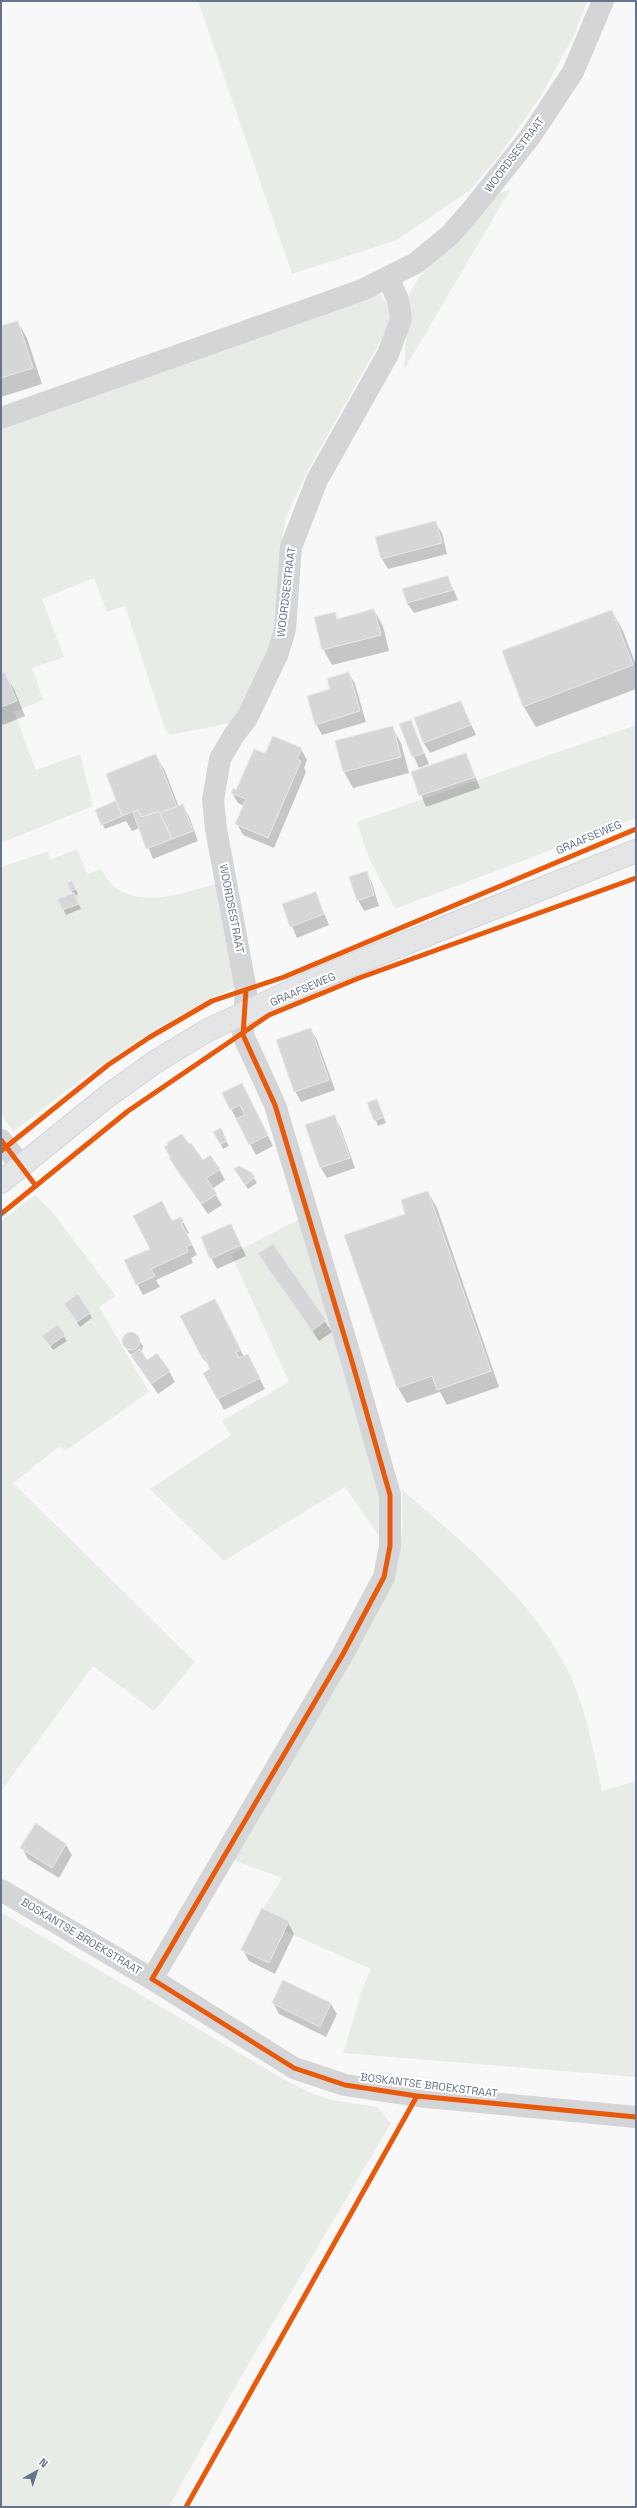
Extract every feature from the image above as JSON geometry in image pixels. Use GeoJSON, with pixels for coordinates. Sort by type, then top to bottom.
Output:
{"type":"FeatureCollection","features":[{"type":"Feature","properties":{"kind":"main road","name":"GRAAFSEWEG"},"geometry":{"type":"LineString","coordinates":[[1,1182],[105,1098],[155,1062],[208,1030],[246,1011],[385,951],[636,851]]}},
{"type":"Feature","properties":{"kind":"street","name":"WOORDSESTRAAT"},"geometry":{"type":"LineString","coordinates":[[1,418],[362,290],[416,263],[450,235],[530,137],[573,72],[603,1]]}},
{"type":"Feature","properties":{"kind":"street","name":"WOORDSESTRAAT"},"geometry":{"type":"LineString","coordinates":[[152,1979],[342,1654],[384,1576],[390,1546],[390,1494],[275,1105],[243,1035],[246,1011],[246,990],[216,829],[213,800],[220,759],[234,735],[248,718],[278,653],[284,629],[291,547],[317,480],[388,354],[401,319],[398,300],[388,277]]}},
{"type":"Feature","properties":{"kind":"street"},"geometry":{"type":"LineString","coordinates":[[1,1140],[21,1166]]}},
{"type":"Feature","properties":{"kind":"street","name":"BOSKANTSE BROEKSTRAAT"},"geometry":{"type":"LineString","coordinates":[[1,1890],[152,1979],[294,2068],[345,2085],[417,2096],[636,2117]]}},
{"type":"Feature","properties":{"kind":"shaded area"},"geometry":{"type":"Polygon","coordinates":[[[198,1],[587,1],[574,35],[541,96],[498,157],[470,190],[397,240],[292,274],[198,1]]]}},
{"type":"Feature","properties":{"kind":"shaded area"},"geometry":{"type":"Polygon","coordinates":[[[510,190],[404,370],[409,294],[419,277],[499,193],[510,190]]]}},
{"type":"Feature","properties":{"kind":"shaded area"},"geometry":{"type":"Polygon","coordinates":[[[378,293],[390,307],[390,324],[309,468],[286,517],[281,545],[273,643],[235,722],[170,735],[165,729],[125,606],[107,612],[94,578],[42,599],[64,657],[32,668],[43,700],[14,712],[36,770],[80,754],[93,806],[1,843],[1,419],[378,293]]]}},
{"type":"Feature","properties":{"kind":"shaded area"},"geometry":{"type":"Polygon","coordinates":[[[636,725],[636,818],[395,909],[368,856],[357,822],[636,725]]]}},
{"type":"Feature","properties":{"kind":"shaded area"},"geometry":{"type":"Polygon","coordinates":[[[77,849],[87,874],[101,869],[116,888],[128,894],[153,898],[179,894],[216,884],[237,987],[206,1001],[177,1017],[120,1052],[13,1132],[1,1113],[1,867],[48,851],[50,860],[77,849]]]}},
{"type":"Feature","properties":{"kind":"shaded area"},"geometry":{"type":"Polygon","coordinates":[[[35,1195],[49,1208],[116,1296],[99,1307],[149,1392],[65,1451],[60,1446],[13,1483],[195,1662],[154,1711],[93,1666],[1,1791],[1,1221],[35,1195]]]}},
{"type":"Feature","properties":{"kind":"shaded area"},"geometry":{"type":"Polygon","coordinates":[[[300,1219],[375,1475],[381,1506],[380,1537],[345,1487],[224,1561],[150,1489],[231,1435],[222,1421],[289,1382],[231,1254],[300,1219]]]}},
{"type":"Feature","properties":{"kind":"shaded area"},"geometry":{"type":"Polygon","coordinates":[[[402,1490],[497,1575],[539,1624],[556,1650],[577,1691],[590,1733],[602,1791],[636,1781],[636,2077],[343,2053],[363,1987],[371,1969],[257,1919],[282,1878],[230,1859],[397,1564],[403,1526],[402,1490]]]}},
{"type":"Feature","properties":{"kind":"shaded area"},"geometry":{"type":"Polygon","coordinates":[[[1,1912],[283,2079],[311,2093],[331,2100],[377,2107],[391,2123],[238,2382],[169,2507],[1,2507],[1,1912]]]}},
{"type":"Feature","properties":{"kind":"building"},"geometry":{"type":"Polygon","coordinates":[[[18,321],[33,368],[1,378],[1,326],[18,321]]]}},
{"type":"Feature","properties":{"kind":"building"},"geometry":{"type":"Polygon","coordinates":[[[436,521],[442,543],[381,559],[375,537],[436,521]]]}},
{"type":"Feature","properties":{"kind":"building"},"geometry":{"type":"Polygon","coordinates":[[[448,576],[453,590],[407,603],[402,589],[448,576]]]}},
{"type":"Feature","properties":{"kind":"building"},"geometry":{"type":"Polygon","coordinates":[[[374,609],[381,635],[322,650],[314,617],[335,612],[337,619],[374,609]]]}},
{"type":"Feature","properties":{"kind":"building"},"geometry":{"type":"Polygon","coordinates":[[[612,610],[633,665],[523,707],[502,651],[612,610]]]}},
{"type":"Feature","properties":{"kind":"building"},"geometry":{"type":"Polygon","coordinates":[[[1,669],[3,673],[5,672],[17,701],[1,707],[1,669]]]}},
{"type":"Feature","properties":{"kind":"building"},"geometry":{"type":"Polygon","coordinates":[[[349,672],[360,711],[315,725],[307,696],[330,689],[327,679],[349,672]]]}},
{"type":"Feature","properties":{"kind":"building"},"geometry":{"type":"Polygon","coordinates":[[[461,701],[471,725],[423,743],[414,718],[461,701]]]}},
{"type":"Feature","properties":{"kind":"building"},"geometry":{"type":"Polygon","coordinates":[[[411,720],[424,753],[412,757],[399,724],[411,720]]]}},
{"type":"Feature","properties":{"kind":"building"},"geometry":{"type":"Polygon","coordinates":[[[393,726],[401,757],[343,772],[335,741],[393,726]]]}},
{"type":"Feature","properties":{"kind":"building"},"geometry":{"type":"Polygon","coordinates":[[[273,736],[302,748],[297,759],[301,761],[268,838],[235,824],[246,799],[231,793],[233,788],[236,790],[254,749],[265,753],[273,736]]]}},
{"type":"Feature","properties":{"kind":"building"},"geometry":{"type":"Polygon","coordinates":[[[466,753],[475,777],[419,796],[411,772],[466,753]]]}},
{"type":"Feature","properties":{"kind":"building"},"geometry":{"type":"Polygon","coordinates":[[[156,754],[177,807],[141,817],[138,810],[122,816],[106,774],[156,754]]]}},
{"type":"Feature","properties":{"kind":"building"},"geometry":{"type":"Polygon","coordinates":[[[116,801],[122,816],[101,825],[95,810],[116,801]]]}},
{"type":"Feature","properties":{"kind":"building"},"geometry":{"type":"Polygon","coordinates":[[[183,804],[193,831],[172,839],[160,814],[183,804]]]}},
{"type":"Feature","properties":{"kind":"building"},"geometry":{"type":"Polygon","coordinates":[[[138,810],[141,817],[159,811],[172,839],[146,849],[133,812],[138,810]]]}},
{"type":"Feature","properties":{"kind":"building"},"geometry":{"type":"Polygon","coordinates":[[[367,871],[374,895],[357,901],[349,877],[367,871]]]}},
{"type":"Feature","properties":{"kind":"building"},"geometry":{"type":"Polygon","coordinates":[[[72,881],[76,889],[70,891],[67,883],[72,881]]]}},
{"type":"Feature","properties":{"kind":"building"},"geometry":{"type":"Polygon","coordinates":[[[316,892],[324,914],[290,927],[282,904],[316,892]]]}},
{"type":"Feature","properties":{"kind":"building"},"geometry":{"type":"Polygon","coordinates":[[[74,893],[79,904],[62,910],[58,899],[74,893]]]}},
{"type":"Feature","properties":{"kind":"building"},"geometry":{"type":"Polygon","coordinates":[[[311,1028],[329,1080],[294,1092],[276,1040],[311,1028]]]}},
{"type":"Feature","properties":{"kind":"building"},"geometry":{"type":"Polygon","coordinates":[[[242,1083],[268,1135],[249,1145],[236,1119],[245,1115],[240,1105],[230,1110],[222,1093],[242,1083]]]}},
{"type":"Feature","properties":{"kind":"building"},"geometry":{"type":"Polygon","coordinates":[[[377,1099],[384,1117],[374,1121],[367,1103],[377,1099]]]}},
{"type":"Feature","properties":{"kind":"building"},"geometry":{"type":"Polygon","coordinates":[[[335,1115],[350,1158],[320,1168],[305,1125],[335,1115]]]}},
{"type":"Feature","properties":{"kind":"building"},"geometry":{"type":"Polygon","coordinates":[[[221,1128],[227,1141],[220,1144],[213,1132],[221,1128]]]}},
{"type":"Feature","properties":{"kind":"building"},"geometry":{"type":"Polygon","coordinates":[[[182,1134],[189,1144],[191,1143],[203,1160],[210,1155],[220,1169],[206,1178],[217,1194],[201,1204],[169,1158],[171,1157],[164,1147],[168,1145],[167,1143],[182,1134]]]}},
{"type":"Feature","properties":{"kind":"building"},"geometry":{"type":"Polygon","coordinates":[[[239,1166],[251,1172],[255,1177],[245,1185],[234,1169],[239,1166]]]}},
{"type":"Feature","properties":{"kind":"building"},"geometry":{"type":"Polygon","coordinates":[[[428,1191],[491,1371],[437,1390],[432,1376],[397,1388],[344,1235],[405,1214],[401,1200],[428,1191]]]}},
{"type":"Feature","properties":{"kind":"building"},"geometry":{"type":"Polygon","coordinates":[[[162,1201],[172,1221],[181,1217],[184,1222],[181,1223],[192,1244],[186,1247],[188,1252],[151,1269],[155,1276],[136,1285],[124,1260],[150,1249],[133,1216],[162,1201]]]}},
{"type":"Feature","properties":{"kind":"building"},"geometry":{"type":"Polygon","coordinates":[[[231,1224],[241,1245],[210,1259],[201,1237],[231,1224]]]}},
{"type":"Feature","properties":{"kind":"building"},"geometry":{"type":"Polygon","coordinates":[[[273,1244],[326,1320],[312,1331],[258,1254],[273,1244]]]}},
{"type":"Feature","properties":{"kind":"building"},"geometry":{"type":"Polygon","coordinates":[[[78,1294],[90,1313],[77,1322],[64,1304],[78,1294]]]}},
{"type":"Feature","properties":{"kind":"building"},"geometry":{"type":"Polygon","coordinates":[[[215,1299],[241,1350],[236,1352],[239,1358],[248,1354],[260,1378],[217,1399],[203,1373],[210,1369],[204,1356],[201,1356],[180,1316],[215,1299]]]}},
{"type":"Feature","properties":{"kind":"building"},"geometry":{"type":"Polygon","coordinates":[[[58,1325],[65,1335],[50,1346],[42,1336],[58,1325]]]}},
{"type":"Feature","properties":{"kind":"building"},"geometry":{"type":"Polygon","coordinates":[[[131,1332],[137,1335],[140,1341],[137,1347],[131,1350],[125,1347],[122,1341],[125,1335],[131,1332]]]}},
{"type":"Feature","properties":{"kind":"building"},"geometry":{"type":"Polygon","coordinates":[[[140,1349],[147,1360],[157,1353],[170,1371],[151,1384],[131,1356],[140,1349]]]}},
{"type":"Feature","properties":{"kind":"building"},"geometry":{"type":"Polygon","coordinates":[[[36,1823],[66,1844],[52,1868],[20,1848],[36,1823]]]}},
{"type":"Feature","properties":{"kind":"building"},"geometry":{"type":"Polygon","coordinates":[[[262,1908],[289,1921],[269,1963],[241,1950],[262,1908]]]}},
{"type":"Feature","properties":{"kind":"building"},"geometry":{"type":"Polygon","coordinates":[[[283,1980],[331,2003],[320,2027],[272,2003],[283,1980]]]}},
{"type":"Feature","properties":{"kind":"cycle path"},"geometry":{"type":"LineString","coordinates":[[1,1151],[108,1065],[150,1037],[212,1001],[284,977],[636,829]]}},
{"type":"Feature","properties":{"kind":"cycle path"},"geometry":{"type":"LineString","coordinates":[[1,1214],[128,1111],[269,1015],[359,978],[636,878]]}},
{"type":"Feature","properties":{"kind":"cycle path"},"geometry":{"type":"LineString","coordinates":[[246,990],[243,1035],[275,1105],[353,1365],[390,1495],[390,1546],[384,1577],[343,1654],[152,1979],[294,2068],[345,2085],[417,2096],[636,2117]]}},
{"type":"Feature","properties":{"kind":"cycle path"},"geometry":{"type":"LineString","coordinates":[[1,1140],[36,1186]]}},
{"type":"Feature","properties":{"kind":"cycle path"},"geometry":{"type":"LineString","coordinates":[[186,2507],[417,2096]]}}]}
